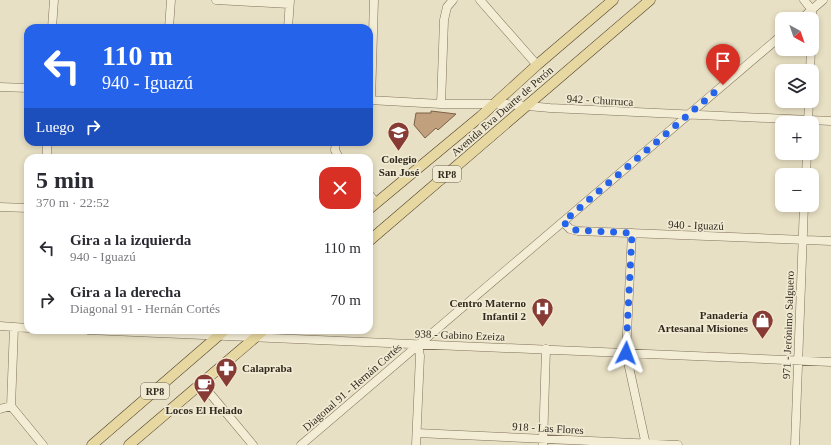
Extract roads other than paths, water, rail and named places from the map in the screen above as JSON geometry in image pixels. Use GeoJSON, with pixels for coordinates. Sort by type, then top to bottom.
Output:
{"type":"FeatureCollection","features":[{"type":"Feature","properties":{"kind":"main road","name":"Avenida Eva Duarte de Perón"},"geometry":{"type":"LineString","coordinates":[[373,206],[480,116],[537,64],[613,0]]}},
{"type":"Feature","properties":{"kind":"main road","name":"Avenida Eva Duarte de Perón"},"geometry":{"type":"LineString","coordinates":[[373,238],[650,0]]}},
{"type":"Feature","properties":{"kind":"main road","name":"RP8"},"geometry":{"type":"LineString","coordinates":[[92,445],[220,334]]}},
{"type":"Feature","properties":{"kind":"main road","name":"RP8"},"geometry":{"type":"LineString","coordinates":[[129,445],[259,334]]}},
{"type":"Feature","properties":{"kind":"street"},"geometry":{"type":"LineString","coordinates":[[52,24],[54,0]]}},
{"type":"Feature","properties":{"kind":"street"},"geometry":{"type":"LineString","coordinates":[[169,24],[171,0]]}},
{"type":"Feature","properties":{"kind":"street"},"geometry":{"type":"LineString","coordinates":[[216,0],[289,2],[288,24]]}},
{"type":"Feature","properties":{"kind":"street"},"geometry":{"type":"LineString","coordinates":[[373,25],[374,0]]}},
{"type":"Feature","properties":{"kind":"street"},"geometry":{"type":"LineString","coordinates":[[441,104],[444,20],[447,7],[453,0]]}},
{"type":"Feature","properties":{"kind":"street"},"geometry":{"type":"LineString","coordinates":[[480,0],[537,64]]}},
{"type":"Feature","properties":{"kind":"street"},"geometry":{"type":"LineString","coordinates":[[804,0],[812,10]]}},
{"type":"Feature","properties":{"kind":"street"},"geometry":{"type":"LineString","coordinates":[[810,12],[823,0]]}},
{"type":"Feature","properties":{"kind":"street","name":"Diagonal 91 - Hernán Cortés"},"geometry":{"type":"LineString","coordinates":[[301,445],[775,41]]}},
{"type":"Feature","properties":{"kind":"street"},"geometry":{"type":"LineString","coordinates":[[0,86],[24,88]]}},
{"type":"Feature","properties":{"kind":"street","name":"942 - Churruca"},"geometry":{"type":"LineString","coordinates":[[373,100],[441,104],[515,104],[526,107],[775,120]]}},
{"type":"Feature","properties":{"kind":"street","name":"942 - Churruca"},"geometry":{"type":"LineString","coordinates":[[819,122],[831,121]]}},
{"type":"Feature","properties":{"kind":"street"},"geometry":{"type":"LineString","coordinates":[[0,207],[24,208]]}},
{"type":"Feature","properties":{"kind":"street","name":"971 - Jerónimo Salguero"},"geometry":{"type":"LineString","coordinates":[[795,445],[804,212]]}},
{"type":"Feature","properties":{"kind":"street","name":"940 - Iguazú"},"geometry":{"type":"LineString","coordinates":[[563,222],[574,230],[831,241]]}},
{"type":"Feature","properties":{"kind":"street"},"geometry":{"type":"LineString","coordinates":[[632,233],[626,353],[646,444]]}},
{"type":"Feature","properties":{"kind":"street"},"geometry":{"type":"LineString","coordinates":[[0,326],[24,328]]}},
{"type":"Feature","properties":{"kind":"street"},"geometry":{"type":"LineString","coordinates":[[14,327],[10,406],[43,445]]}},
{"type":"Feature","properties":{"kind":"street","name":"938 - Gabino Ezeiza"},"geometry":{"type":"LineString","coordinates":[[273,334],[418,345],[546,349],[831,362]]}},
{"type":"Feature","properties":{"kind":"street"},"geometry":{"type":"LineString","coordinates":[[416,445],[420,356],[418,345]]}},
{"type":"Feature","properties":{"kind":"street"},"geometry":{"type":"LineString","coordinates":[[543,442],[546,349]]}},
{"type":"Feature","properties":{"kind":"street"},"geometry":{"type":"LineString","coordinates":[[202,384],[253,445]]}},
{"type":"Feature","properties":{"kind":"street"},"geometry":{"type":"LineString","coordinates":[[0,410],[10,406]]}},
{"type":"Feature","properties":{"kind":"street","name":"918 - Las Flores"},"geometry":{"type":"LineString","coordinates":[[417,433],[543,442],[678,445]]}},
{"type":"Feature","properties":{"kind":"place","name":"Colegio San José"},"geometry":{"type":"Point","coordinates":[399,152]}},
{"type":"Feature","properties":{"kind":"place","name":"Centro Materno Infantil 2"},"geometry":{"type":"Point","coordinates":[542,328]}},
{"type":"Feature","properties":{"kind":"place","name":"Panadería Artesanal Misiones"},"geometry":{"type":"Point","coordinates":[763,340]}},
{"type":"Feature","properties":{"kind":"place","name":"Calapraba"},"geometry":{"type":"Point","coordinates":[227,388]}},
{"type":"Feature","properties":{"kind":"place","name":"Locos El Helado"},"geometry":{"type":"Point","coordinates":[204,404]}}]}
